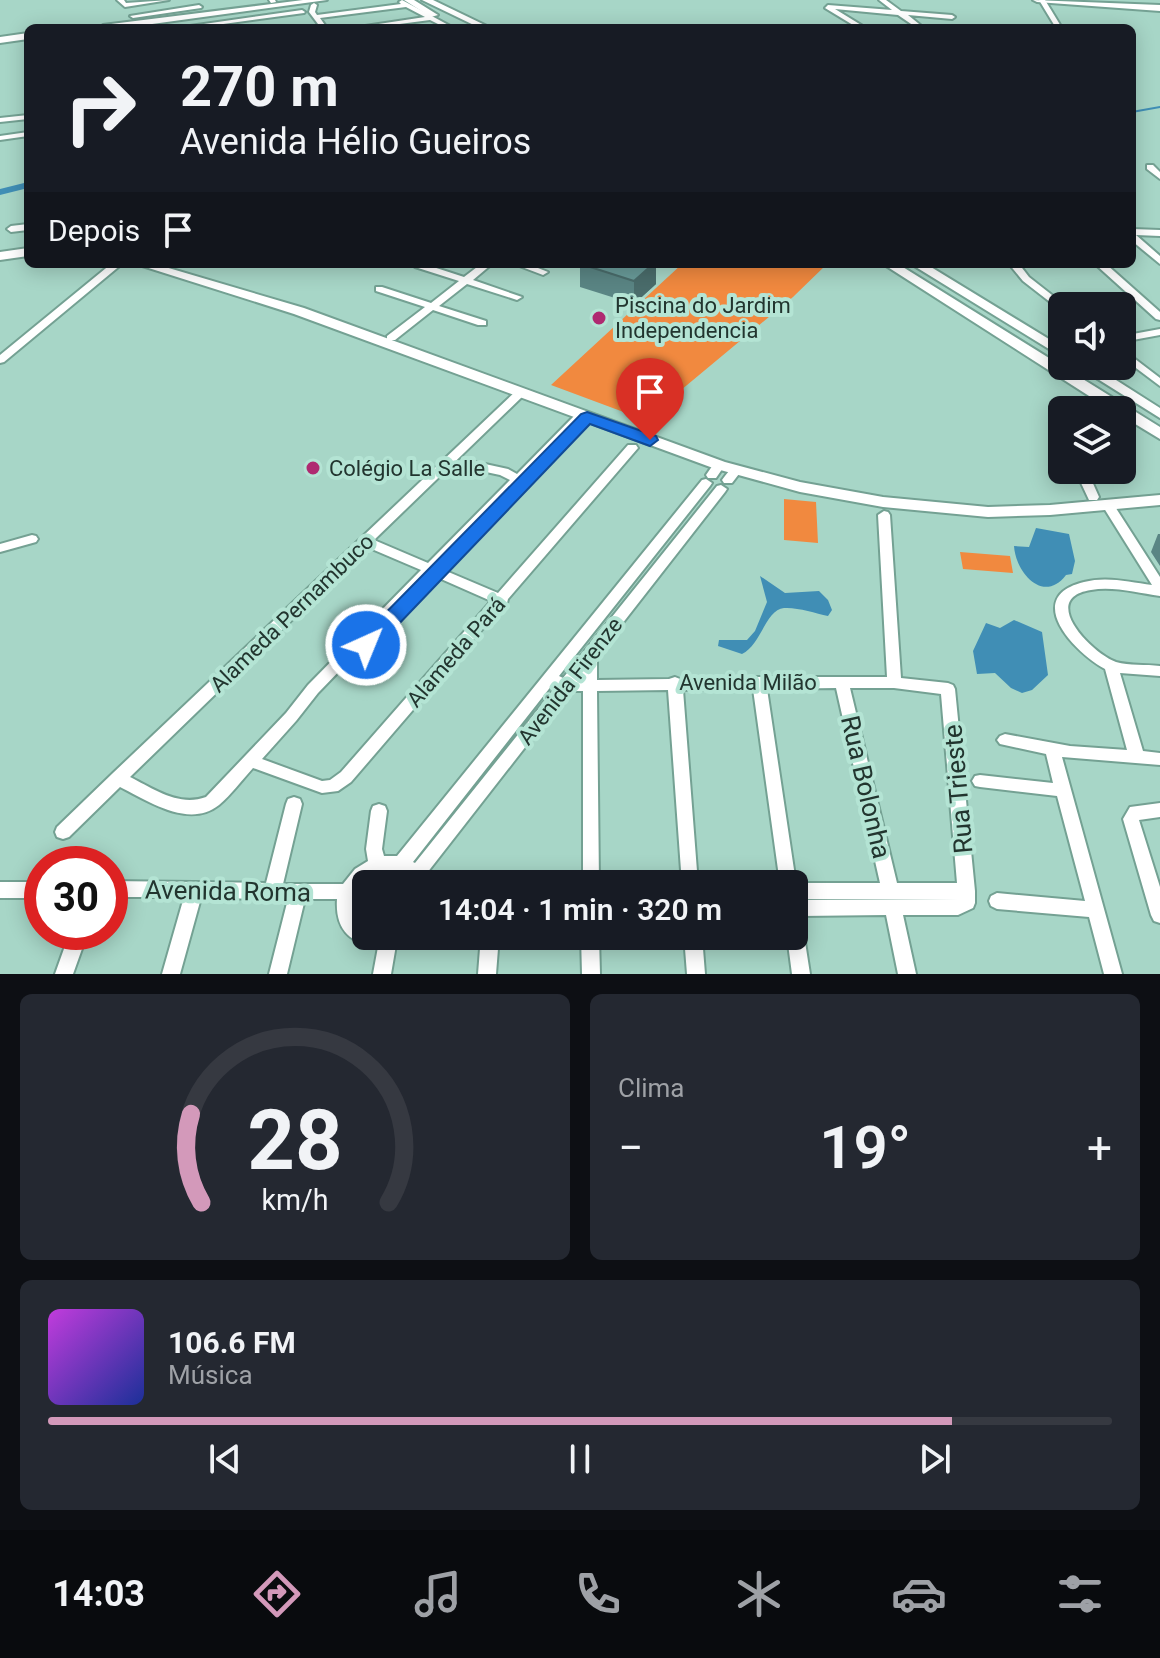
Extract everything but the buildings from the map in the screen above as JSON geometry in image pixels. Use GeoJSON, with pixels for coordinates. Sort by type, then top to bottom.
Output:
{"type":"FeatureCollection","features":[{"type":"Feature","properties":{"kind":"main road"},"geometry":{"type":"LineString","coordinates":[[116,24],[202,12],[334,0]]}},
{"type":"Feature","properties":{"kind":"main road"},"geometry":{"type":"LineString","coordinates":[[1040,0],[1157,5]]}},
{"type":"Feature","properties":{"kind":"main road"},"geometry":{"type":"LineString","coordinates":[[301,3],[319,2]]}},
{"type":"Feature","properties":{"kind":"main road"},"geometry":{"type":"LineString","coordinates":[[407,2],[428,8],[455,24]]}},
{"type":"Feature","properties":{"kind":"main road"},"geometry":{"type":"LineString","coordinates":[[136,23],[202,12],[230,20],[276,5]]}},
{"type":"Feature","properties":{"kind":"main road"},"geometry":{"type":"LineString","coordinates":[[428,8],[443,8],[478,24]]}},
{"type":"Feature","properties":{"kind":"main road"},"geometry":{"type":"LineString","coordinates":[[0,41],[24,38]]}},
{"type":"Feature","properties":{"kind":"main road"},"geometry":{"type":"LineString","coordinates":[[0,254],[24,251]]}},
{"type":"Feature","properties":{"kind":"main road"},"geometry":{"type":"LineString","coordinates":[[155,268],[299,311],[720,456],[809,479],[898,495],[969,502],[1160,500]]}},
{"type":"Feature","properties":{"kind":"main road"},"geometry":{"type":"LineString","coordinates":[[177,268],[286,300],[394,343]]}},
{"type":"Feature","properties":{"kind":"main road"},"geometry":{"type":"LineString","coordinates":[[895,268],[1100,396]]}},
{"type":"Feature","properties":{"kind":"main road"},"geometry":{"type":"LineString","coordinates":[[924,268],[1048,344]]}},
{"type":"Feature","properties":{"kind":"main road"},"geometry":{"type":"LineString","coordinates":[[460,367],[584,416],[720,477],[955,510],[1017,512],[1160,490]]}},
{"type":"Feature","properties":{"kind":"main road"},"geometry":{"type":"LineString","coordinates":[[1106,380],[1160,414]]}},
{"type":"Feature","properties":{"kind":"main road"},"geometry":{"type":"LineString","coordinates":[[1136,419],[1160,434]]}},
{"type":"Feature","properties":{"kind":"street"},"geometry":{"type":"LineString","coordinates":[[120,0],[128,5],[166,0]]}},
{"type":"Feature","properties":{"kind":"street"},"geometry":{"type":"LineString","coordinates":[[194,0],[202,12]]}},
{"type":"Feature","properties":{"kind":"street"},"geometry":{"type":"LineString","coordinates":[[882,0],[916,24]]}},
{"type":"Feature","properties":{"kind":"street"},"geometry":{"type":"LineString","coordinates":[[1040,0],[1056,24]]}},
{"type":"Feature","properties":{"kind":"street"},"geometry":{"type":"LineString","coordinates":[[319,2],[312,11],[320,24]]}},
{"type":"Feature","properties":{"kind":"street"},"geometry":{"type":"LineString","coordinates":[[316,17],[407,2]]}},
{"type":"Feature","properties":{"kind":"street"},"geometry":{"type":"LineString","coordinates":[[301,3],[319,24]]}},
{"type":"Feature","properties":{"kind":"street"},"geometry":{"type":"LineString","coordinates":[[276,5],[288,24]]}},
{"type":"Feature","properties":{"kind":"street"},"geometry":{"type":"LineString","coordinates":[[856,24],[827,7],[952,17]]}},
{"type":"Feature","properties":{"kind":"street"},"geometry":{"type":"LineString","coordinates":[[370,24],[428,8],[446,24]]}},
{"type":"Feature","properties":{"kind":"street"},"geometry":{"type":"LineString","coordinates":[[206,24],[230,20]]}},
{"type":"Feature","properties":{"kind":"street"},"geometry":{"type":"LineString","coordinates":[[0,120],[24,117]]}},
{"type":"Feature","properties":{"kind":"street"},"geometry":{"type":"LineString","coordinates":[[0,138],[24,135]]}},
{"type":"Feature","properties":{"kind":"street"},"geometry":{"type":"LineString","coordinates":[[1155,166],[1160,177]]}},
{"type":"Feature","properties":{"kind":"street"},"geometry":{"type":"LineString","coordinates":[[11,229],[24,227]]}},
{"type":"Feature","properties":{"kind":"street"},"geometry":{"type":"LineString","coordinates":[[1136,234],[1160,233]]}},
{"type":"Feature","properties":{"kind":"street"},"geometry":{"type":"LineString","coordinates":[[1136,238],[1160,261]]}},
{"type":"Feature","properties":{"kind":"street"},"geometry":{"type":"LineString","coordinates":[[0,360],[112,268]]}},
{"type":"Feature","properties":{"kind":"street"},"geometry":{"type":"LineString","coordinates":[[428,268],[517,297]]}},
{"type":"Feature","properties":{"kind":"street"},"geometry":{"type":"LineString","coordinates":[[394,343],[432,306],[482,268]]}},
{"type":"Feature","properties":{"kind":"street"},"geometry":{"type":"LineString","coordinates":[[531,268],[543,272]]}},
{"type":"Feature","properties":{"kind":"street"},"geometry":{"type":"LineString","coordinates":[[1017,268],[1048,296]]}},
{"type":"Feature","properties":{"kind":"street"},"geometry":{"type":"LineString","coordinates":[[1105,268],[1160,317]]}},
{"type":"Feature","properties":{"kind":"street"},"geometry":{"type":"LineString","coordinates":[[379,289],[482,323]]}},
{"type":"Feature","properties":{"kind":"street"},"geometry":{"type":"LineString","coordinates":[[1136,336],[1160,332]]}},
{"type":"Feature","properties":{"kind":"street"},"geometry":{"type":"LineString","coordinates":[[1136,365],[1160,383]]}},
{"type":"Feature","properties":{"kind":"street","name":"Alameda Pernambuco"},"geometry":{"type":"LineString","coordinates":[[63,832],[520,393]]}},
{"type":"Feature","properties":{"kind":"street"},"geometry":{"type":"LineString","coordinates":[[118,778],[179,808],[196,808],[212,802],[518,479],[584,416]]}},
{"type":"Feature","properties":{"kind":"street"},"geometry":{"type":"LineString","coordinates":[[433,570],[584,416]]}},
{"type":"Feature","properties":{"kind":"street","name":"Alameda Pará"},"geometry":{"type":"LineString","coordinates":[[250,761],[311,785],[333,786],[353,769],[632,448]]}},
{"type":"Feature","properties":{"kind":"street"},"geometry":{"type":"LineString","coordinates":[[476,466],[504,472],[518,479]]}},
{"type":"Feature","properties":{"kind":"street"},"geometry":{"type":"LineString","coordinates":[[401,864],[681,513],[720,477]]}},
{"type":"Feature","properties":{"kind":"street","name":"Avenida Firenze"},"geometry":{"type":"LineString","coordinates":[[428,870],[703,509],[720,477]]}},
{"type":"Feature","properties":{"kind":"street"},"geometry":{"type":"LineString","coordinates":[[1090,484],[1160,590]]}},
{"type":"Feature","properties":{"kind":"street"},"geometry":{"type":"LineString","coordinates":[[681,513],[703,509]]}},
{"type":"Feature","properties":{"kind":"street"},"geometry":{"type":"LineString","coordinates":[[884,515],[894,683]]}},
{"type":"Feature","properties":{"kind":"street"},"geometry":{"type":"LineString","coordinates":[[0,548],[32,539]]}},
{"type":"Feature","properties":{"kind":"street"},"geometry":{"type":"LineString","coordinates":[[367,542],[502,600]]}},
{"type":"Feature","properties":{"kind":"street"},"geometry":{"type":"LineString","coordinates":[[1160,590],[1095,585],[1083,587],[1066,597],[1062,604],[1062,615],[1071,636],[1111,666],[1160,671]]}},
{"type":"Feature","properties":{"kind":"street"},"geometry":{"type":"LineString","coordinates":[[620,591],[636,597]]}},
{"type":"Feature","properties":{"kind":"street"},"geometry":{"type":"LineString","coordinates":[[590,656],[591,870]]}},
{"type":"Feature","properties":{"kind":"street"},"geometry":{"type":"LineString","coordinates":[[1111,666],[1137,758]]}},
{"type":"Feature","properties":{"kind":"street"},"geometry":{"type":"LineString","coordinates":[[550,678],[567,686]]}},
{"type":"Feature","properties":{"kind":"street"},"geometry":{"type":"LineString","coordinates":[[675,682],[689,870]]}},
{"type":"Feature","properties":{"kind":"street","name":"Avenida Milão"},"geometry":{"type":"LineString","coordinates":[[567,686],[675,682],[842,682],[894,683],[948,689]]}},
{"type":"Feature","properties":{"kind":"street"},"geometry":{"type":"LineString","coordinates":[[759,682],[786,870]]}},
{"type":"Feature","properties":{"kind":"street","name":"Rua Bolonha"},"geometry":{"type":"LineString","coordinates":[[842,682],[907,974]]}},
{"type":"Feature","properties":{"kind":"street","name":"Rua Trieste"},"geometry":{"type":"LineString","coordinates":[[891,899],[958,907],[967,903],[948,689]]}},
{"type":"Feature","properties":{"kind":"street"},"geometry":{"type":"LineString","coordinates":[[1005,740],[1052,749],[1160,759]]}},
{"type":"Feature","properties":{"kind":"street"},"geometry":{"type":"LineString","coordinates":[[1052,749],[1113,974]]}},
{"type":"Feature","properties":{"kind":"street"},"geometry":{"type":"LineString","coordinates":[[980,781],[1062,790]]}},
{"type":"Feature","properties":{"kind":"street"},"geometry":{"type":"LineString","coordinates":[[273,890],[294,804]]}},
{"type":"Feature","properties":{"kind":"street"},"geometry":{"type":"LineString","coordinates":[[1160,810],[1136,812],[1131,819],[1160,915]]}},
{"type":"Feature","properties":{"kind":"street"},"geometry":{"type":"LineString","coordinates":[[377,865],[374,849],[379,811]]}},
{"type":"Feature","properties":{"kind":"street"},"geometry":{"type":"LineString","coordinates":[[352,929],[343,905],[346,892],[364,871],[377,865],[401,864],[410,870]]}},
{"type":"Feature","properties":{"kind":"street","name":"Avenida Roma"},"geometry":{"type":"LineString","coordinates":[[128,889],[346,892]]}},
{"type":"Feature","properties":{"kind":"street"},"geometry":{"type":"LineString","coordinates":[[0,890],[24,890]]}},
{"type":"Feature","properties":{"kind":"street"},"geometry":{"type":"LineString","coordinates":[[171,974],[194,891]]}},
{"type":"Feature","properties":{"kind":"street"},"geometry":{"type":"LineString","coordinates":[[278,974],[298,891]]}},
{"type":"Feature","properties":{"kind":"street"},"geometry":{"type":"LineString","coordinates":[[808,892],[891,899]]}},
{"type":"Feature","properties":{"kind":"street"},"geometry":{"type":"LineString","coordinates":[[808,907],[891,899]]}},
{"type":"Feature","properties":{"kind":"street"},"geometry":{"type":"LineString","coordinates":[[997,901],[1097,910]]}},
{"type":"Feature","properties":{"kind":"street"},"geometry":{"type":"LineString","coordinates":[[64,974],[73,950]]}},
{"type":"Feature","properties":{"kind":"street"},"geometry":{"type":"LineString","coordinates":[[382,974],[390,950]]}},
{"type":"Feature","properties":{"kind":"street"},"geometry":{"type":"LineString","coordinates":[[487,974],[489,950]]}},
{"type":"Feature","properties":{"kind":"street"},"geometry":{"type":"LineString","coordinates":[[590,950],[591,974]]}},
{"type":"Feature","properties":{"kind":"street"},"geometry":{"type":"LineString","coordinates":[[694,950],[696,974]]}},
{"type":"Feature","properties":{"kind":"street"},"geometry":{"type":"LineString","coordinates":[[798,950],[801,974]]}},
{"type":"Feature","properties":{"kind":"shaded area"},"geometry":{"type":"Polygon","coordinates":[[[678,268],[823,268],[793,297],[645,420],[551,385],[678,268]]]}},
{"type":"Feature","properties":{"kind":"shaded area"},"geometry":{"type":"Polygon","coordinates":[[[784,499],[816,502],[818,543],[784,540],[784,499]]]}},
{"type":"Feature","properties":{"kind":"shaded area"},"geometry":{"type":"Polygon","coordinates":[[[960,552],[1010,556],[1013,573],[963,569],[960,552]]]}},
{"type":"Feature","properties":{"kind":"water"},"geometry":{"type":"Polygon","coordinates":[[[1036,528],[1069,534],[1075,561],[1072,574],[1049,587],[1032,582],[1016,556],[1014,546],[1029,547],[1036,528]]]}},
{"type":"Feature","properties":{"kind":"water"},"geometry":{"type":"Polygon","coordinates":[[[760,576],[785,593],[819,591],[832,610],[828,616],[784,608],[773,614],[754,643],[742,654],[718,646],[719,640],[747,640],[755,631],[767,602],[760,576]]]}},
{"type":"Feature","properties":{"kind":"water"},"geometry":{"type":"Polygon","coordinates":[[[1014,620],[1042,632],[1048,675],[1032,690],[1022,693],[1011,688],[995,673],[977,674],[973,651],[986,623],[1000,628],[1014,620]]]}},
{"type":"Feature","properties":{"kind":"waterway"},"geometry":{"type":"LineString","coordinates":[[1136,111],[1160,107]]}},
{"type":"Feature","properties":{"kind":"waterway"},"geometry":{"type":"LineString","coordinates":[[0,192],[24,186]]}},
{"type":"Feature","properties":{"kind":"place","name":"Piscina do Jardim Independencia"},"geometry":{"type":"Point","coordinates":[599,318]}},
{"type":"Feature","properties":{"kind":"place","name":"Colégio La Salle"},"geometry":{"type":"Point","coordinates":[313,468]}},
{"type":"Feature","properties":{"kind":"route"},"geometry":{"type":"LineString","coordinates":[[366,645],[587,417],[650,440]]}}]}
